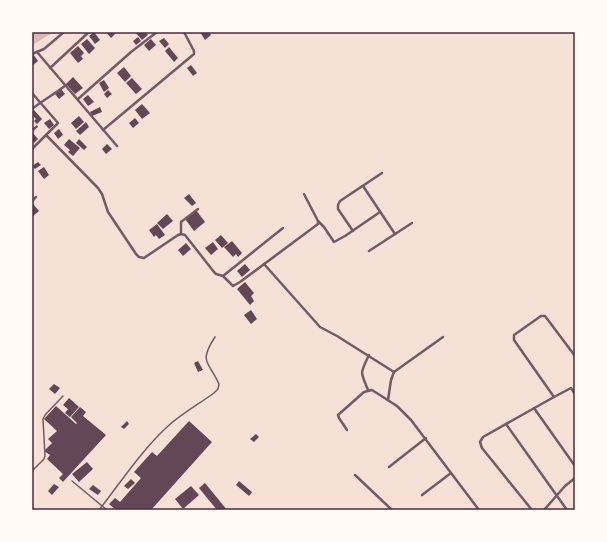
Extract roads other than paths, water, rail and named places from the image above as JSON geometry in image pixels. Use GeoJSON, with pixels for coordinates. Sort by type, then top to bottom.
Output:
{"type":"FeatureCollection","features":[{"type":"Feature","properties":{"kind":"street"},"geometry":{"type":"LineString","coordinates":[[32,54],[44,49],[64,32]]}},
{"type":"Feature","properties":{"kind":"street"},"geometry":{"type":"LineString","coordinates":[[50,68],[89,32]]}},
{"type":"Feature","properties":{"kind":"street"},"geometry":{"type":"LineString","coordinates":[[78,99],[131,52],[157,32]]}},
{"type":"Feature","properties":{"kind":"street"},"geometry":{"type":"LineString","coordinates":[[103,130],[194,54],[194,51],[184,32]]}},
{"type":"Feature","properties":{"kind":"street"},"geometry":{"type":"LineString","coordinates":[[37,52],[118,146]]}},
{"type":"Feature","properties":{"kind":"street"},"geometry":{"type":"LineString","coordinates":[[32,109],[40,102],[53,96],[66,85]]}},
{"type":"Feature","properties":{"kind":"street"},"geometry":{"type":"LineString","coordinates":[[32,93],[58,123],[32,149]]}},
{"type":"Feature","properties":{"kind":"street"},"geometry":{"type":"LineString","coordinates":[[46,135],[98,188],[102,194],[108,212],[128,244],[139,257],[144,258],[178,234],[185,235],[214,272],[222,276],[234,286],[316,226],[318,221]]}},
{"type":"Feature","properties":{"kind":"street"},"geometry":{"type":"LineString","coordinates":[[353,231],[338,209],[340,201],[382,173]]}},
{"type":"Feature","properties":{"kind":"street"},"geometry":{"type":"LineString","coordinates":[[363,186],[395,234]]}},
{"type":"Feature","properties":{"kind":"street"},"geometry":{"type":"LineString","coordinates":[[304,194],[318,221],[334,242],[380,212]]}},
{"type":"Feature","properties":{"kind":"street"},"geometry":{"type":"LineString","coordinates":[[32,201],[36,197]]}},
{"type":"Feature","properties":{"kind":"street"},"geometry":{"type":"LineString","coordinates":[[181,234],[181,222],[198,209]]}},
{"type":"Feature","properties":{"kind":"street"},"geometry":{"type":"LineString","coordinates":[[369,251],[412,223]]}},
{"type":"Feature","properties":{"kind":"street"},"geometry":{"type":"LineString","coordinates":[[222,276],[283,228]]}},
{"type":"Feature","properties":{"kind":"street"},"geometry":{"type":"LineString","coordinates":[[264,264],[320,327],[369,355],[394,372]]}},
{"type":"Feature","properties":{"kind":"street"},"geometry":{"type":"LineString","coordinates":[[554,397],[514,340],[514,335],[541,316],[545,316],[575,356]]}},
{"type":"Feature","properties":{"kind":"street"},"geometry":{"type":"LineString","coordinates":[[388,400],[394,372],[443,337]]}},
{"type":"Feature","properties":{"kind":"street"},"geometry":{"type":"LineString","coordinates":[[368,390],[361,374],[369,355]]}},
{"type":"Feature","properties":{"kind":"street"},"geometry":{"type":"LineString","coordinates":[[532,510],[480,445],[480,442],[483,437],[575,385]]}},
{"type":"Feature","properties":{"kind":"street"},"geometry":{"type":"LineString","coordinates":[[571,388],[575,394]]}},
{"type":"Feature","properties":{"kind":"street"},"geometry":{"type":"LineString","coordinates":[[347,430],[338,415],[364,392],[372,390],[388,400],[411,420],[479,510]]}},
{"type":"Feature","properties":{"kind":"street"},"geometry":{"type":"LineString","coordinates":[[534,408],[575,466]]}},
{"type":"Feature","properties":{"kind":"street"},"geometry":{"type":"LineString","coordinates":[[506,424],[567,510]]}},
{"type":"Feature","properties":{"kind":"street"},"geometry":{"type":"LineString","coordinates":[[389,467],[426,438]]}},
{"type":"Feature","properties":{"kind":"street"},"geometry":{"type":"LineString","coordinates":[[422,495],[451,473]]}},
{"type":"Feature","properties":{"kind":"street"},"geometry":{"type":"LineString","coordinates":[[354,475],[392,510]]}},
{"type":"Feature","properties":{"kind":"street"},"geometry":{"type":"LineString","coordinates":[[544,510],[575,478]]}},
{"type":"Feature","properties":{"kind":"lane"},"geometry":{"type":"LineString","coordinates":[[99,510],[138,460],[168,427],[218,389],[219,384],[207,362],[206,355],[207,349],[215,337]]}},
{"type":"Feature","properties":{"kind":"lane"},"geometry":{"type":"LineString","coordinates":[[32,472],[44,459],[44,415],[62,396]]}},
{"type":"Feature","properties":{"kind":"lane"},"geometry":{"type":"LineString","coordinates":[[72,481],[107,510]]}}]}
